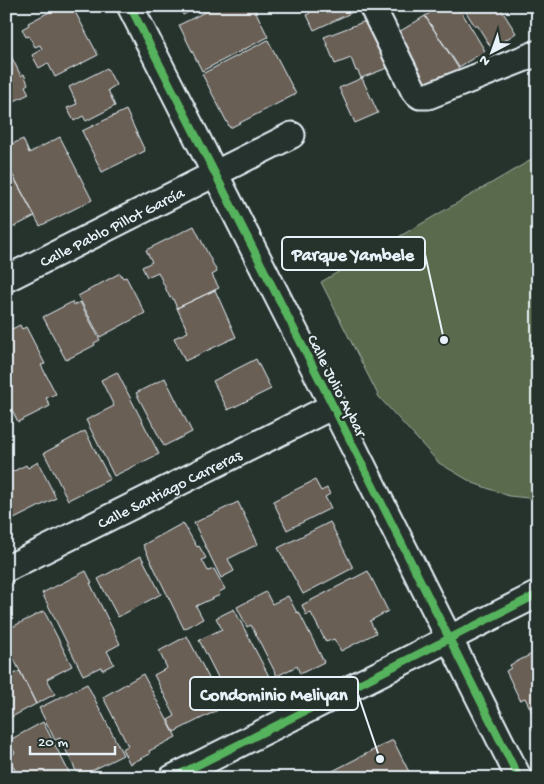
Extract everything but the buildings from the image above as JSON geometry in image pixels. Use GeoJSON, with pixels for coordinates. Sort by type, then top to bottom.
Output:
{"type":"FeatureCollection","features":[{"type":"Feature","properties":{"kind":"street","name":"Calle Julio Aybar"},"geometry":{"type":"LineString","coordinates":[[130,6],[519,778]]}},
{"type":"Feature","properties":{"kind":"street"},"geometry":{"type":"LineString","coordinates":[[372,6],[414,91],[420,96],[428,96],[538,53]]}},
{"type":"Feature","properties":{"kind":"street","name":"Calle Pablo Pillot García"},"geometry":{"type":"LineString","coordinates":[[6,279],[292,135]]}},
{"type":"Feature","properties":{"kind":"street","name":"Calle Santiago Carreras"},"geometry":{"type":"LineString","coordinates":[[6,569],[333,406]]}},
{"type":"Feature","properties":{"kind":"street"},"geometry":{"type":"LineString","coordinates":[[172,778],[538,594]]}},
{"type":"Feature","properties":{"kind":"green space"},"geometry":{"type":"Polygon","coordinates":[[[538,156],[538,499],[509,496],[473,483],[439,463],[379,397],[321,282],[538,156]]]}},
{"type":"Feature","properties":{"kind":"cycle path"},"geometry":{"type":"LineString","coordinates":[[130,6],[519,778]]}},
{"type":"Feature","properties":{"kind":"cycle path"},"geometry":{"type":"LineString","coordinates":[[172,778],[538,594]]}},
{"type":"Feature","properties":{"kind":"place","name":"Parque Yambele"},"geometry":{"type":"Point","coordinates":[444,340]}},
{"type":"Feature","properties":{"kind":"place","name":"Condominio Meliyan"},"geometry":{"type":"Point","coordinates":[380,759]}}]}
